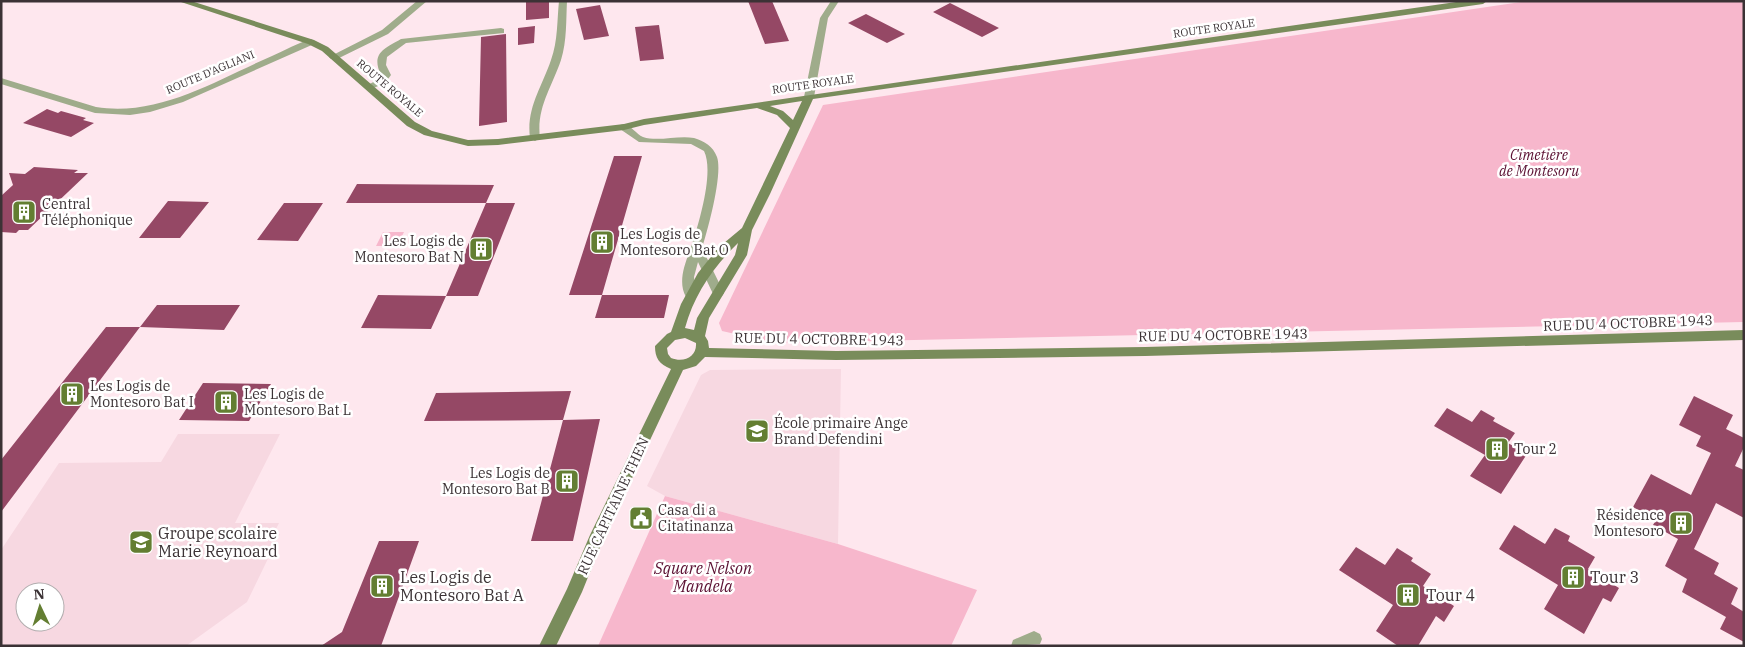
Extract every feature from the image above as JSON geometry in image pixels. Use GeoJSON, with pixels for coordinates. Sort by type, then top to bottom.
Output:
{"type":"FeatureCollection","features":[{"type":"Feature","properties":{"kind":"main road","name":"ROUTE ROYALE"},"geometry":{"type":"LineString","coordinates":[[182,1],[311,42],[334,57],[411,124],[428,133],[468,143],[535,138],[624,127],[644,122],[809,97],[1483,1]]}},
{"type":"Feature","properties":{"kind":"main road"},"geometry":{"type":"LineString","coordinates":[[698,337],[704,318],[741,255],[746,230],[765,194],[809,97]]}},
{"type":"Feature","properties":{"kind":"main road"},"geometry":{"type":"LineString","coordinates":[[759,105],[780,113],[795,127]]}},
{"type":"Feature","properties":{"kind":"main road"},"geometry":{"type":"LineString","coordinates":[[677,334],[690,294],[734,239],[746,230]]}},
{"type":"Feature","properties":{"kind":"main road"},"geometry":{"type":"LineString","coordinates":[[677,334],[692,334],[698,337],[702,341],[703,352],[694,361],[679,365],[665,361],[660,351],[665,341],[677,334]]}},
{"type":"Feature","properties":{"kind":"main road","name":"RUE DU 4 OCTOBRE 1943"},"geometry":{"type":"LineString","coordinates":[[703,352],[765,355],[871,355],[1181,351],[1744,335]]}},
{"type":"Feature","properties":{"kind":"main road","name":"RUE CAPITAINE THEN"},"geometry":{"type":"LineString","coordinates":[[548,646],[574,592],[595,540],[679,365]]}},
{"type":"Feature","properties":{"kind":"street"},"geometry":{"type":"LineString","coordinates":[[334,57],[384,32],[423,1]]}},
{"type":"Feature","properties":{"kind":"street"},"geometry":{"type":"LineString","coordinates":[[535,138],[534,131],[539,95],[556,59],[563,1]]}},
{"type":"Feature","properties":{"kind":"street"},"geometry":{"type":"LineString","coordinates":[[809,97],[820,30],[824,18],[835,1]]}},
{"type":"Feature","properties":{"kind":"street"},"geometry":{"type":"LineString","coordinates":[[369,87],[382,80],[386,74],[381,65],[382,56],[391,48],[404,41],[501,31]]}},
{"type":"Feature","properties":{"kind":"street","name":"ROUTE D'AGLIANI"},"geometry":{"type":"LineString","coordinates":[[1,81],[95,110],[109,113],[130,113],[174,102],[311,42]]}},
{"type":"Feature","properties":{"kind":"street"},"geometry":{"type":"LineString","coordinates":[[624,127],[641,140],[681,140],[702,144],[712,155],[714,170],[697,249],[687,283],[690,294]]}},
{"type":"Feature","properties":{"kind":"street"},"geometry":{"type":"LineString","coordinates":[[697,249],[707,271],[711,274],[718,293]]}},
{"type":"Feature","properties":{"kind":"shaded area","name":"École primaire Ange Brand Defendini"},"geometry":{"type":"Polygon","coordinates":[[[841,369],[838,544],[665,496],[647,486],[701,375],[710,370],[841,369]]]}},
{"type":"Feature","properties":{"kind":"shaded area","name":"Groupe scolaire Marie Reynoard"},"geometry":{"type":"Polygon","coordinates":[[[178,434],[280,434],[235,523],[279,523],[274,533],[280,534],[247,602],[186,646],[1,646],[1,550],[59,463],[161,462],[178,434]]]}},
{"type":"Feature","properties":{"kind":"green space","name":"Cimetière de Montesoru"},"geometry":{"type":"Polygon","coordinates":[[[1527,1],[1740,1],[1744,4],[1744,322],[775,343],[722,331],[719,323],[823,105],[1527,1]]]}},
{"type":"Feature","properties":{"kind":"green space"},"geometry":{"type":"Polygon","coordinates":[[[383,232],[404,232],[397,246],[376,246],[383,232]]]}},
{"type":"Feature","properties":{"kind":"green space","name":"Square Nelson Mandela"},"geometry":{"type":"Polygon","coordinates":[[[665,496],[838,544],[977,590],[951,646],[598,646],[665,496]]]}},
{"type":"Feature","properties":{"kind":"building"},"geometry":{"type":"Polygon","coordinates":[[[526,1],[549,1],[549,18],[526,20],[526,1]]]}},
{"type":"Feature","properties":{"kind":"building"},"geometry":{"type":"Polygon","coordinates":[[[748,1],[772,1],[789,41],[765,44],[748,1]]]}},
{"type":"Feature","properties":{"kind":"building"},"geometry":{"type":"Polygon","coordinates":[[[950,3],[999,28],[982,37],[933,12],[950,3]]]}},
{"type":"Feature","properties":{"kind":"building"},"geometry":{"type":"Polygon","coordinates":[[[600,5],[609,36],[584,40],[576,9],[600,5]]]}},
{"type":"Feature","properties":{"kind":"building"},"geometry":{"type":"Polygon","coordinates":[[[866,14],[905,34],[887,43],[848,23],[866,14]]]}},
{"type":"Feature","properties":{"kind":"building"},"geometry":{"type":"Polygon","coordinates":[[[659,25],[664,59],[640,61],[635,27],[659,25]]]}},
{"type":"Feature","properties":{"kind":"building"},"geometry":{"type":"Polygon","coordinates":[[[535,26],[534,43],[518,45],[518,28],[535,26]]]}},
{"type":"Feature","properties":{"kind":"building"},"geometry":{"type":"Polygon","coordinates":[[[506,34],[507,122],[479,126],[481,37],[506,34]]]}},
{"type":"Feature","properties":{"kind":"building"},"geometry":{"type":"Polygon","coordinates":[[[47,109],[86,118],[83,120],[94,123],[71,137],[23,123],[47,109]]]}},
{"type":"Feature","properties":{"kind":"building","name":"Les Logis de Montesoro Bat O"},"geometry":{"type":"Polygon","coordinates":[[[614,156],[642,156],[602,295],[569,295],[614,156]]]}},
{"type":"Feature","properties":{"kind":"building","name":"Central Téléphonique"},"geometry":{"type":"Polygon","coordinates":[[[34,167],[78,170],[74,173],[88,173],[28,230],[19,230],[16,233],[1,232],[1,196],[13,185],[9,173],[25,174],[34,167]]]}},
{"type":"Feature","properties":{"kind":"building","name":"Les Logis de Montesoro Bat N"},"geometry":{"type":"Polygon","coordinates":[[[357,184],[494,185],[486,203],[346,203],[357,184]]]}},
{"type":"Feature","properties":{"kind":"building"},"geometry":{"type":"Polygon","coordinates":[[[168,201],[209,202],[180,238],[139,238],[168,201]]]}},
{"type":"Feature","properties":{"kind":"building"},"geometry":{"type":"Polygon","coordinates":[[[284,203],[323,203],[298,241],[257,240],[284,203]]]}},
{"type":"Feature","properties":{"kind":"building","name":"Les Logis de Montesoro Bat N"},"geometry":{"type":"Polygon","coordinates":[[[486,203],[515,203],[478,296],[446,296],[486,203]]]}},
{"type":"Feature","properties":{"kind":"building"},"geometry":{"type":"Polygon","coordinates":[[[378,295],[446,296],[431,329],[361,328],[378,295]]]}},
{"type":"Feature","properties":{"kind":"building","name":"Les Logis de Montesoro Bat O"},"geometry":{"type":"Polygon","coordinates":[[[602,295],[669,295],[664,318],[595,318],[602,295]]]}},
{"type":"Feature","properties":{"kind":"building"},"geometry":{"type":"Polygon","coordinates":[[[157,305],[240,305],[224,330],[140,327],[157,305]]]}},
{"type":"Feature","properties":{"kind":"building","name":"Les Logis de Montesoro Bat I"},"geometry":{"type":"Polygon","coordinates":[[[106,327],[140,327],[1,512],[1,460],[106,327]]]}},
{"type":"Feature","properties":{"kind":"building","name":"Les Logis de Montesoro Bat L"},"geometry":{"type":"Polygon","coordinates":[[[203,383],[271,384],[249,421],[179,420],[203,383]]]}},
{"type":"Feature","properties":{"kind":"building"},"geometry":{"type":"Polygon","coordinates":[[[571,391],[563,420],[424,421],[436,393],[571,391]]]}},
{"type":"Feature","properties":{"kind":"building","name":"Résidence Montesoro"},"geometry":{"type":"Polygon","coordinates":[[[1694,396],[1733,415],[1726,429],[1744,438],[1744,447],[1735,466],[1744,470],[1744,518],[1716,503],[1694,549],[1719,563],[1714,574],[1738,588],[1731,604],[1744,612],[1744,642],[1720,629],[1726,617],[1682,592],[1687,579],[1665,566],[1678,539],[1653,525],[1656,520],[1633,507],[1651,474],[1691,495],[1711,453],[1696,446],[1701,436],[1679,425],[1694,396]]]}},
{"type":"Feature","properties":{"kind":"building","name":"Tour 2"},"geometry":{"type":"Polygon","coordinates":[[[1447,408],[1472,422],[1481,410],[1495,418],[1493,421],[1515,433],[1508,443],[1527,454],[1501,494],[1470,476],[1485,455],[1434,426],[1447,408]]]}},
{"type":"Feature","properties":{"kind":"building","name":"Les Logis de Montesoro Bat B"},"geometry":{"type":"Polygon","coordinates":[[[600,419],[573,541],[531,541],[563,420],[600,419]]]}},
{"type":"Feature","properties":{"kind":"building","name":"Tour 3"},"geometry":{"type":"Polygon","coordinates":[[[1514,525],[1545,544],[1555,528],[1570,536],[1568,541],[1595,557],[1588,569],[1619,588],[1611,602],[1603,598],[1584,634],[1544,609],[1558,585],[1499,549],[1514,525]]]}},
{"type":"Feature","properties":{"kind":"building","name":"Les Logis de Montesoro Bat A"},"geometry":{"type":"Polygon","coordinates":[[[379,541],[419,541],[381,646],[321,646],[342,632],[379,541]]]}},
{"type":"Feature","properties":{"kind":"building","name":"Tour 4"},"geometry":{"type":"Polygon","coordinates":[[[1356,547],[1385,565],[1397,548],[1413,558],[1411,561],[1431,574],[1423,586],[1454,606],[1444,622],[1436,616],[1418,646],[1398,646],[1376,631],[1393,605],[1339,570],[1356,547]]]}},
{"type":"Feature","properties":{"kind":"place","name":"Central Téléphonique"},"geometry":{"type":"Point","coordinates":[24,212]}},
{"type":"Feature","properties":{"kind":"place","name":"Les Logis de Montesoro Bat O"},"geometry":{"type":"Point","coordinates":[602,242]}},
{"type":"Feature","properties":{"kind":"place","name":"Les Logis de Montesoro Bat N"},"geometry":{"type":"Point","coordinates":[481,249]}},
{"type":"Feature","properties":{"kind":"place","name":"Les Logis de Montesoro Bat I"},"geometry":{"type":"Point","coordinates":[72,394]}},
{"type":"Feature","properties":{"kind":"place","name":"Les Logis de Montesoro Bat L"},"geometry":{"type":"Point","coordinates":[226,402]}},
{"type":"Feature","properties":{"kind":"place","name":"École primaire Ange Brand Defendini"},"geometry":{"type":"Point","coordinates":[757,431]}},
{"type":"Feature","properties":{"kind":"place","name":"Tour 2"},"geometry":{"type":"Point","coordinates":[1497,449]}},
{"type":"Feature","properties":{"kind":"place","name":"Les Logis de Montesoro Bat B"},"geometry":{"type":"Point","coordinates":[567,481]}},
{"type":"Feature","properties":{"kind":"place","name":"Casa di a Citatinanza"},"geometry":{"type":"Point","coordinates":[641,518]}},
{"type":"Feature","properties":{"kind":"place","name":"Résidence Montesoro"},"geometry":{"type":"Point","coordinates":[1681,523]}},
{"type":"Feature","properties":{"kind":"place","name":"Groupe scolaire Marie Reynoard"},"geometry":{"type":"Point","coordinates":[141,542]}},
{"type":"Feature","properties":{"kind":"place","name":"Tour 3"},"geometry":{"type":"Point","coordinates":[1573,577]}},
{"type":"Feature","properties":{"kind":"place","name":"Les Logis de Montesoro Bat A"},"geometry":{"type":"Point","coordinates":[382,586]}},
{"type":"Feature","properties":{"kind":"place","name":"Tour 4"},"geometry":{"type":"Point","coordinates":[1408,595]}}]}
